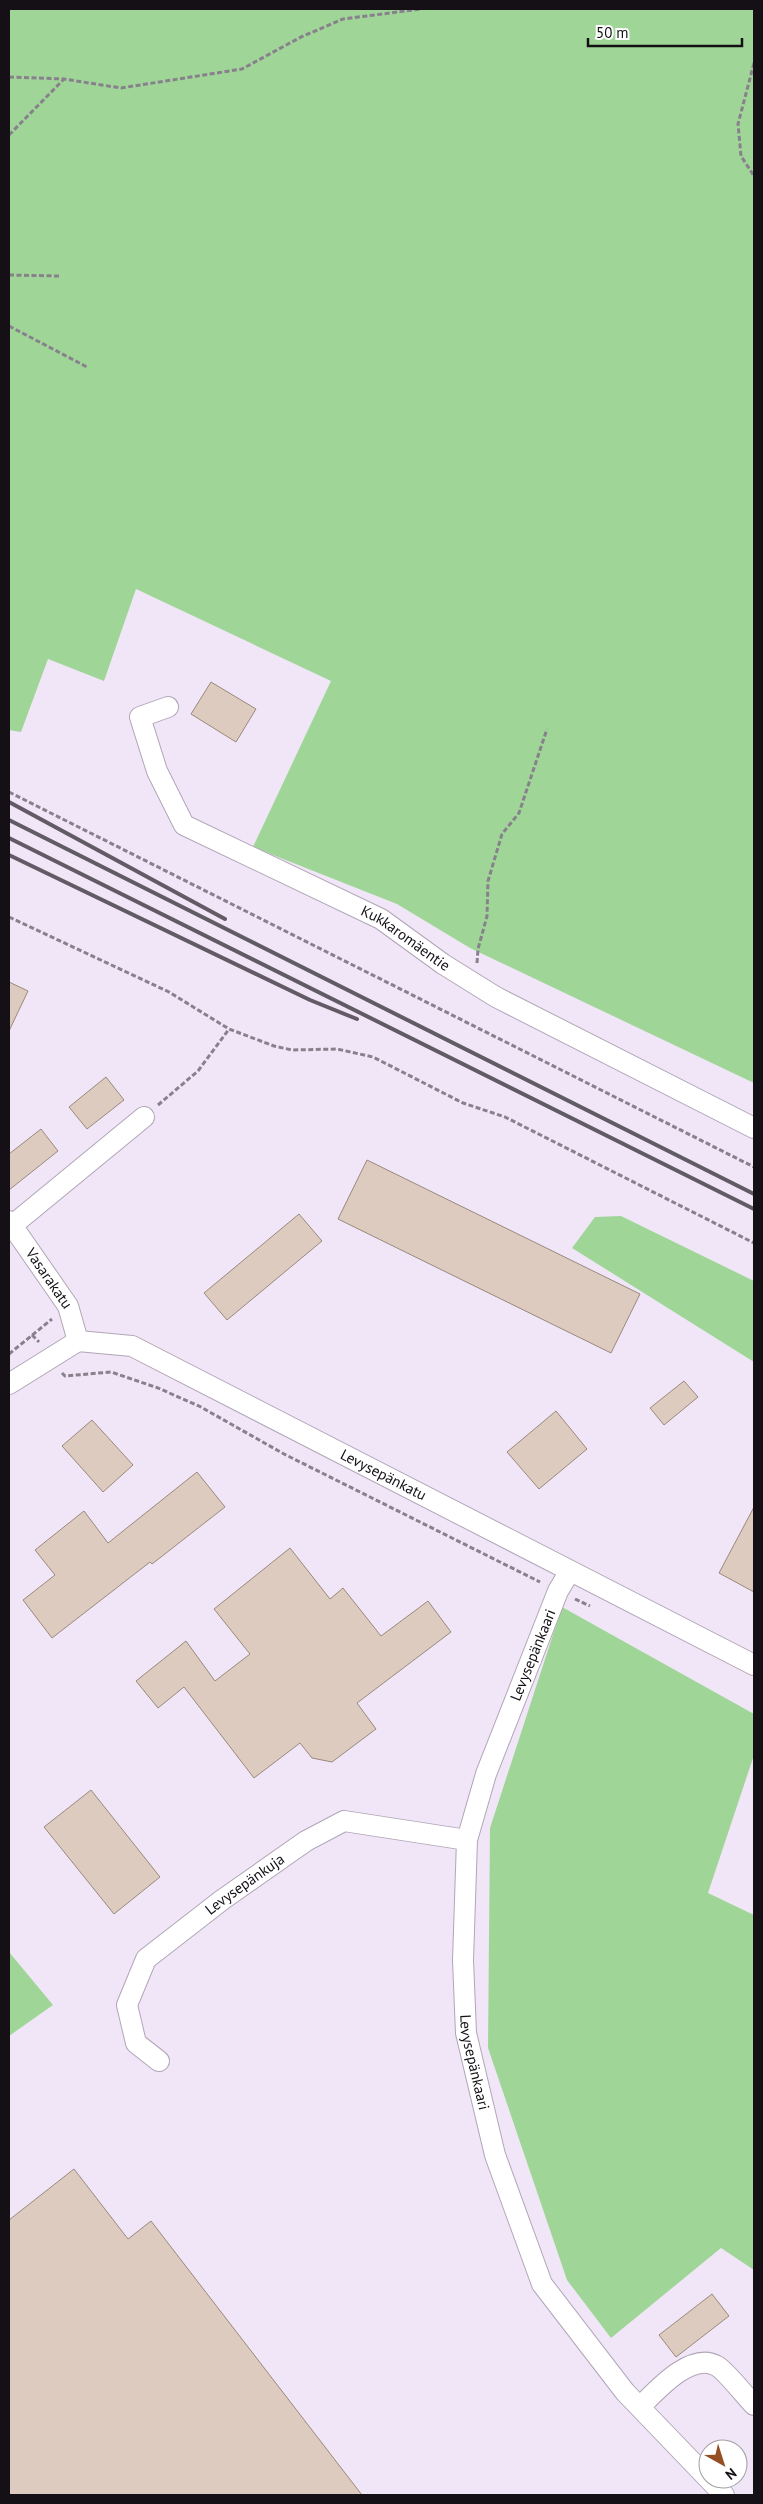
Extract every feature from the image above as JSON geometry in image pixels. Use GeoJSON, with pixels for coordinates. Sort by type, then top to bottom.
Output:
{"type":"FeatureCollection","features":[{"type":"Feature","properties":{"kind":"street","name":"Kukkaromäentie"},"geometry":{"type":"LineString","coordinates":[[168,708],[140,717],[156,771],[184,826],[381,919],[496,997],[754,1128]]}},
{"type":"Feature","properties":{"kind":"street"},"geometry":{"type":"LineString","coordinates":[[10,1225],[144,1117]]}},
{"type":"Feature","properties":{"kind":"street","name":"Vasarakatu"},"geometry":{"type":"LineString","coordinates":[[10,1225],[68,1306],[78,1341]]}},
{"type":"Feature","properties":{"kind":"street"},"geometry":{"type":"LineString","coordinates":[[9,1384],[78,1341]]}},
{"type":"Feature","properties":{"kind":"street","name":"Levysepänkatu"},"geometry":{"type":"LineString","coordinates":[[78,1341],[132,1346],[754,1665]]}},
{"type":"Feature","properties":{"kind":"street","name":"Levysepänkaari"},"geometry":{"type":"LineString","coordinates":[[570,1571],[558,1590],[486,1774],[467,1840],[463,1960],[466,2032],[496,2155],[542,2284],[625,2392],[724,2495]]}},
{"type":"Feature","properties":{"kind":"street","name":"Levysepänkuja"},"geometry":{"type":"LineString","coordinates":[[159,2061],[136,2043],[128,2005],[146,1959],[222,1900],[306,1842],[344,1821],[467,1840]]}},
{"type":"Feature","properties":{"kind":"street"},"geometry":{"type":"LineString","coordinates":[[640,2407],[675,2373],[700,2363],[716,2366],[754,2405]]}},
{"type":"Feature","properties":{"kind":"path"},"geometry":{"type":"LineString","coordinates":[[9,77],[64,79],[121,88],[242,69],[301,37],[343,20],[421,9]]}},
{"type":"Feature","properties":{"kind":"path"},"geometry":{"type":"LineString","coordinates":[[754,63],[738,124],[741,156],[754,176]]}},
{"type":"Feature","properties":{"kind":"path"},"geometry":{"type":"LineString","coordinates":[[9,135],[64,79]]}},
{"type":"Feature","properties":{"kind":"path"},"geometry":{"type":"LineString","coordinates":[[9,275],[60,276]]}},
{"type":"Feature","properties":{"kind":"path"},"geometry":{"type":"LineString","coordinates":[[9,326],[87,367]]}},
{"type":"Feature","properties":{"kind":"path"},"geometry":{"type":"LineString","coordinates":[[476,984],[478,948],[486,916],[488,881],[502,834],[519,813],[547,729]]}},
{"type":"Feature","properties":{"kind":"path"},"geometry":{"type":"LineString","coordinates":[[9,792],[754,1167]]}},
{"type":"Feature","properties":{"kind":"path"},"geometry":{"type":"LineString","coordinates":[[9,917],[169,992],[229,1029],[274,1046],[292,1050],[337,1049],[372,1057],[463,1103],[504,1117],[754,1243]]}},
{"type":"Feature","properties":{"kind":"path"},"geometry":{"type":"LineString","coordinates":[[144,1117],[198,1071],[229,1029]]}},
{"type":"Feature","properties":{"kind":"path"},"geometry":{"type":"LineString","coordinates":[[9,1354],[68,1306]]}},
{"type":"Feature","properties":{"kind":"path"},"geometry":{"type":"LineString","coordinates":[[32,1335],[52,1356],[65,1376],[111,1372],[158,1388],[199,1406],[284,1454],[594,1608]]}},
{"type":"Feature","properties":{"kind":"green space"},"geometry":{"type":"Polygon","coordinates":[[[9,9],[754,9],[754,1083],[470,948],[397,904],[253,847],[331,681],[136,589],[104,681],[48,659],[21,732],[9,730],[9,9]]]}},
{"type":"Feature","properties":{"kind":"green space"},"geometry":{"type":"Polygon","coordinates":[[[621,1216],[754,1281],[754,1362],[572,1248],[595,1217],[621,1216]]]}},
{"type":"Feature","properties":{"kind":"green space"},"geometry":{"type":"Polygon","coordinates":[[[562,1607],[754,1714],[754,1755],[708,1893],[754,1915],[754,2270],[721,2248],[611,2338],[567,2280],[488,2048],[490,1828],[562,1607]]]}},
{"type":"Feature","properties":{"kind":"green space"},"geometry":{"type":"Polygon","coordinates":[[[9,1952],[53,2005],[9,2036],[9,1952]]]}},
{"type":"Feature","properties":{"kind":"building"},"geometry":{"type":"Polygon","coordinates":[[[211,682],[256,709],[236,742],[191,714],[211,682]]]}},
{"type":"Feature","properties":{"kind":"building"},"geometry":{"type":"Polygon","coordinates":[[[9,982],[28,991],[9,1031],[9,982]]]}},
{"type":"Feature","properties":{"kind":"building"},"geometry":{"type":"Polygon","coordinates":[[[106,1077],[124,1100],[87,1129],[69,1107],[106,1077]]]}},
{"type":"Feature","properties":{"kind":"building"},"geometry":{"type":"Polygon","coordinates":[[[41,1129],[58,1151],[9,1190],[9,1154],[41,1129]]]}},
{"type":"Feature","properties":{"kind":"building"},"geometry":{"type":"Polygon","coordinates":[[[367,1160],[640,1294],[611,1353],[338,1219],[367,1160]]]}},
{"type":"Feature","properties":{"kind":"building"},"geometry":{"type":"Polygon","coordinates":[[[299,1214],[322,1241],[227,1320],[204,1293],[299,1214]]]}},
{"type":"Feature","properties":{"kind":"building"},"geometry":{"type":"Polygon","coordinates":[[[684,1381],[698,1397],[664,1425],[650,1408],[684,1381]]]}},
{"type":"Feature","properties":{"kind":"building"},"geometry":{"type":"Polygon","coordinates":[[[556,1411],[587,1449],[539,1489],[507,1452],[556,1411]]]}},
{"type":"Feature","properties":{"kind":"building"},"geometry":{"type":"Polygon","coordinates":[[[92,1420],[133,1465],[103,1492],[62,1446],[92,1420]]]}},
{"type":"Feature","properties":{"kind":"building"},"geometry":{"type":"Polygon","coordinates":[[[197,1472],[225,1507],[52,1638],[23,1600],[55,1575],[35,1550],[84,1511],[108,1543],[197,1472]]]}},
{"type":"Feature","properties":{"kind":"building"},"geometry":{"type":"Polygon","coordinates":[[[754,1507],[754,1592],[719,1573],[754,1507]]]}},
{"type":"Feature","properties":{"kind":"building"},"geometry":{"type":"Polygon","coordinates":[[[290,1548],[330,1599],[343,1588],[381,1636],[428,1601],[451,1632],[357,1703],[376,1729],[332,1762],[312,1758],[300,1743],[254,1778],[184,1687],[158,1708],[136,1681],[186,1641],[215,1681],[250,1654],[214,1609],[290,1548]]]}},
{"type":"Feature","properties":{"kind":"building"},"geometry":{"type":"Polygon","coordinates":[[[91,1790],[160,1877],[114,1914],[44,1827],[91,1790]]]}},
{"type":"Feature","properties":{"kind":"building"},"geometry":{"type":"Polygon","coordinates":[[[74,2169],[128,2239],[151,2221],[362,2495],[9,2495],[9,2220],[74,2169]]]}},
{"type":"Feature","properties":{"kind":"building"},"geometry":{"type":"Polygon","coordinates":[[[712,2294],[729,2316],[676,2357],[659,2335],[712,2294]]]}},
{"type":"Feature","properties":{"kind":"railway"},"geometry":{"type":"LineString","coordinates":[[9,802],[225,919]]}},
{"type":"Feature","properties":{"kind":"railway"},"geometry":{"type":"LineString","coordinates":[[9,820],[754,1194]]}},
{"type":"Feature","properties":{"kind":"railway"},"geometry":{"type":"LineString","coordinates":[[9,838],[754,1209]]}},
{"type":"Feature","properties":{"kind":"railway"},"geometry":{"type":"LineString","coordinates":[[9,855],[310,1000],[357,1019]]}}]}
